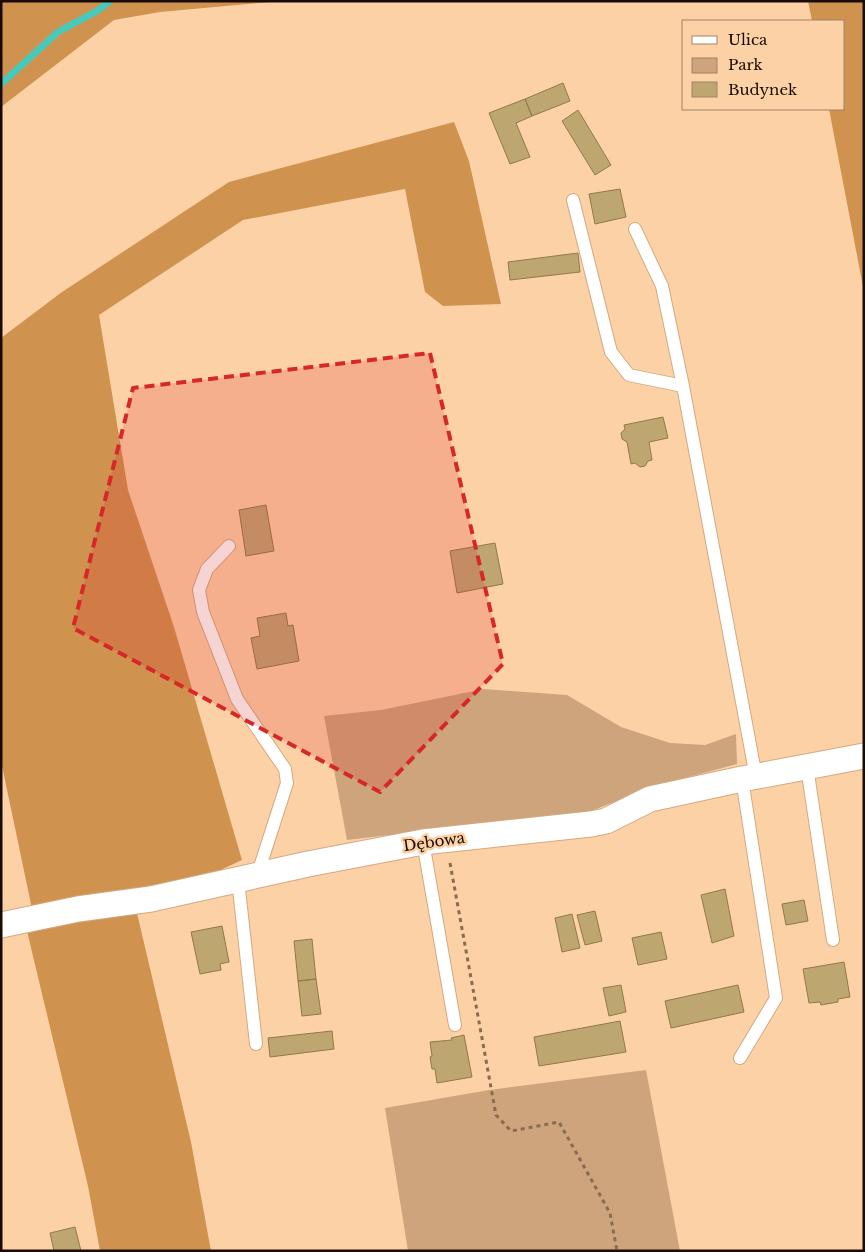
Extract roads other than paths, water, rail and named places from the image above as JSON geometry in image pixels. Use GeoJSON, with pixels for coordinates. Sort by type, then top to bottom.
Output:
{"type":"FeatureCollection","features":[{"type":"Feature","properties":{"kind":"street","name":"Dębowa"},"geometry":{"type":"LineString","coordinates":[[1,925],[78,909],[151,899],[434,841],[591,824],[606,821],[650,799],[864,756]]}},
{"type":"Feature","properties":{"kind":"lane"},"geometry":{"type":"LineString","coordinates":[[573,200],[611,352],[628,375],[683,386]]}},
{"type":"Feature","properties":{"kind":"lane"},"geometry":{"type":"LineString","coordinates":[[635,229],[662,286],[683,386],[749,778],[776,998],[740,1058]]}},
{"type":"Feature","properties":{"kind":"lane"},"geometry":{"type":"LineString","coordinates":[[229,546],[208,569],[199,590],[203,612],[237,699],[285,769],[287,783],[247,878],[256,1044]]}},
{"type":"Feature","properties":{"kind":"lane"},"geometry":{"type":"LineString","coordinates":[[807,767],[833,940]]}},
{"type":"Feature","properties":{"kind":"lane"},"geometry":{"type":"LineString","coordinates":[[434,841],[455,1025]]}},
{"type":"Feature","properties":{"kind":"waterway"},"geometry":{"type":"LineString","coordinates":[[1,84],[58,32],[97,11],[110,1]]}}]}
